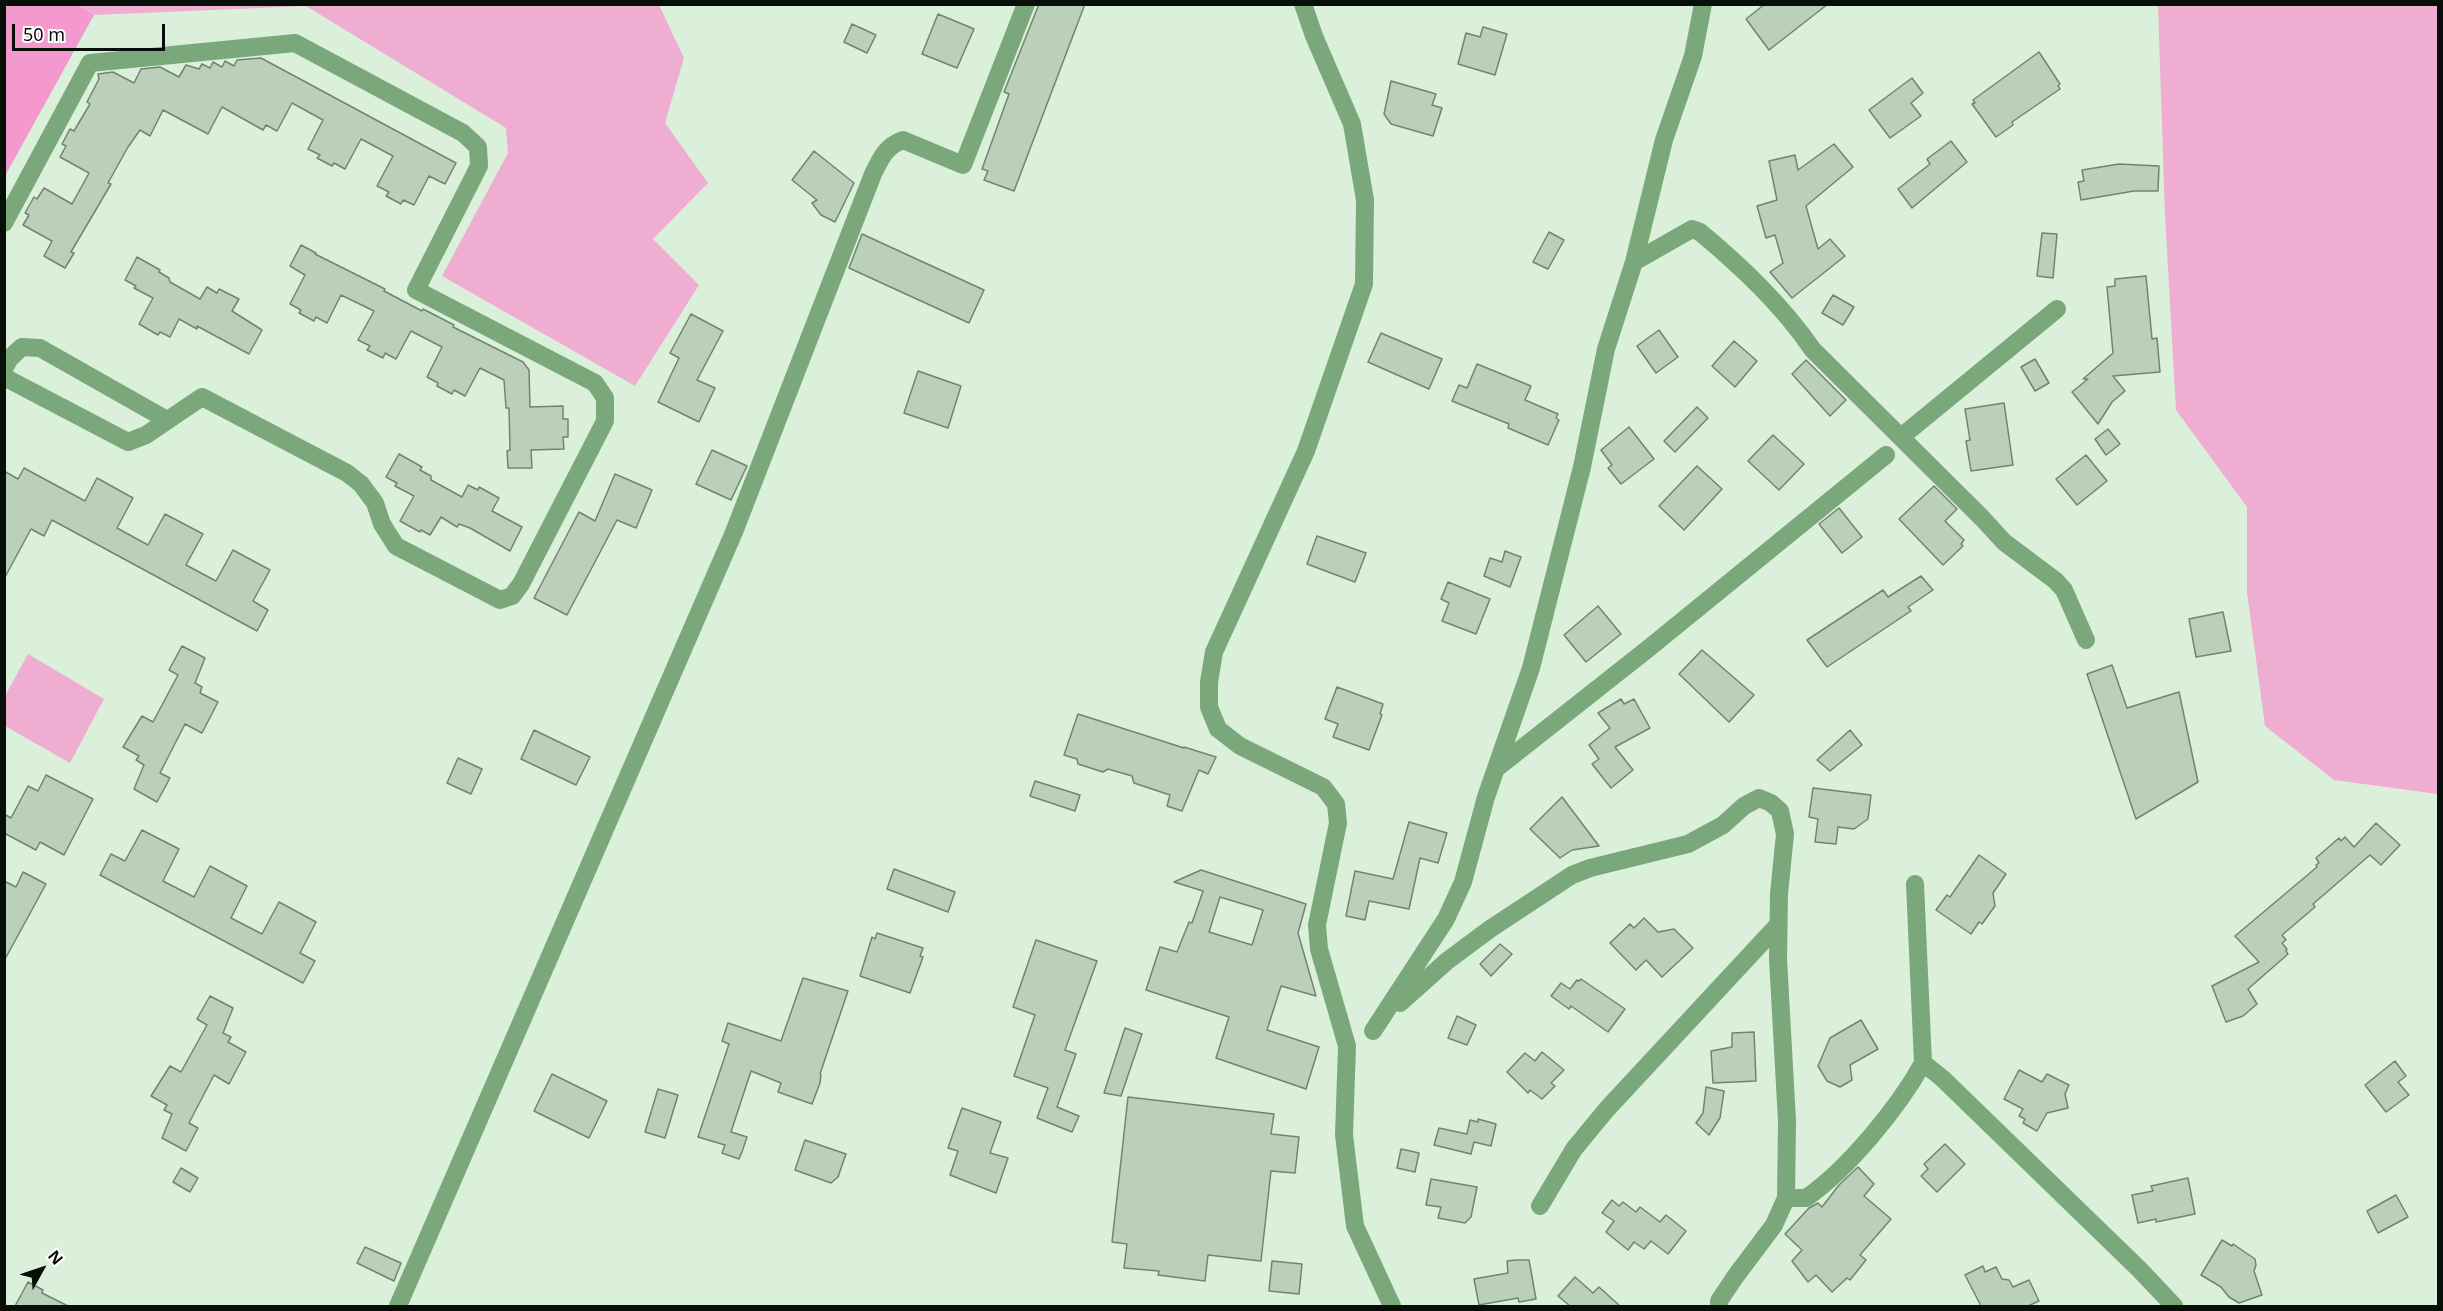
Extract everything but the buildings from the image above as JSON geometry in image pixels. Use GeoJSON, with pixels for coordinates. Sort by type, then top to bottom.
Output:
{"type":"FeatureCollection","features":[{"type":"Feature","properties":{"kind":"street"},"geometry":{"type":"LineString","coordinates":[[398,1306],[734,532],[873,174],[883,154],[893,143],[903,140],[963,165],[1026,4]]}},
{"type":"Feature","properties":{"kind":"street"},"geometry":{"type":"LineString","coordinates":[[1303,4],[1314,36],[1352,124],[1365,200],[1364,284],[1306,451],[1214,652],[1209,682],[1209,707],[1218,729],[1240,746],[1323,787],[1336,804],[1338,823],[1317,925],[1319,949],[1347,1046],[1344,1135],[1355,1226],[1392,1306]]}},
{"type":"Feature","properties":{"kind":"street"},"geometry":{"type":"LineString","coordinates":[[1373,1030],[1446,919],[1463,882],[1486,797],[1531,668],[1582,467],[1606,349],[1634,262],[1664,140],[1692,56],[1703,4]]}},
{"type":"Feature","properties":{"kind":"street"},"geometry":{"type":"LineString","coordinates":[[4,223],[90,63],[295,43],[463,133],[478,147],[479,166],[416,290],[595,383],[605,398],[605,421],[521,584],[512,596],[501,600],[396,546],[382,524],[375,503],[361,484],[347,473],[202,397],[146,435],[128,442],[4,377]]}},
{"type":"Feature","properties":{"kind":"street"},"geometry":{"type":"LineString","coordinates":[[1634,262],[1692,230],[1700,232],[1768,292],[1813,350],[2004,542],[2056,581],[2064,590],[2086,640]]}},
{"type":"Feature","properties":{"kind":"street"},"geometry":{"type":"LineString","coordinates":[[1901,437],[2057,309]]}},
{"type":"Feature","properties":{"kind":"street"},"geometry":{"type":"LineString","coordinates":[[4,369],[10,358],[22,347],[40,348],[167,420]]}},
{"type":"Feature","properties":{"kind":"street"},"geometry":{"type":"LineString","coordinates":[[1496,769],[1886,455]]}},
{"type":"Feature","properties":{"kind":"street"},"geometry":{"type":"LineString","coordinates":[[1347,1059],[1373,1030],[1447,961],[1490,928],[1572,875],[1590,868],[1688,844],[1723,825],[1744,806],[1759,798],[1771,803],[1780,811],[1785,834],[1778,925],[1786,1121],[1786,1198],[1774,1225],[1735,1277],[1719,1301],[1719,1306]]}},
{"type":"Feature","properties":{"kind":"street"},"geometry":{"type":"LineString","coordinates":[[1786,1198],[1806,1198],[1837,1173],[1906,1094],[1923,1063],[1915,885]]}},
{"type":"Feature","properties":{"kind":"street"},"geometry":{"type":"LineString","coordinates":[[1540,1206],[1574,1149],[1607,1109],[1778,925]]}},
{"type":"Feature","properties":{"kind":"street"},"geometry":{"type":"LineString","coordinates":[[1923,1063],[1942,1078],[2139,1269],[2174,1306]]}},
{"type":"Feature","properties":{"kind":"shaded area"},"geometry":{"type":"Polygon","coordinates":[[[5,4],[78,5],[94,15],[5,176],[5,4]]]}},
{"type":"Feature","properties":{"kind":"shaded area"},"geometry":{"type":"Polygon","coordinates":[[[78,5],[659,5],[684,58],[665,123],[708,183],[653,239],[699,285],[635,386],[442,276],[508,153],[506,128],[306,6],[94,15],[78,5]]]}},
{"type":"Feature","properties":{"kind":"shaded area"},"geometry":{"type":"Polygon","coordinates":[[[2158,5],[2438,5],[2438,794],[2334,780],[2265,726],[2247,592],[2247,507],[2176,410],[2165,215],[2158,5]]]}},
{"type":"Feature","properties":{"kind":"shaded area"},"geometry":{"type":"Polygon","coordinates":[[[28,654],[104,699],[70,763],[5,726],[5,696],[28,654]]]}}]}
